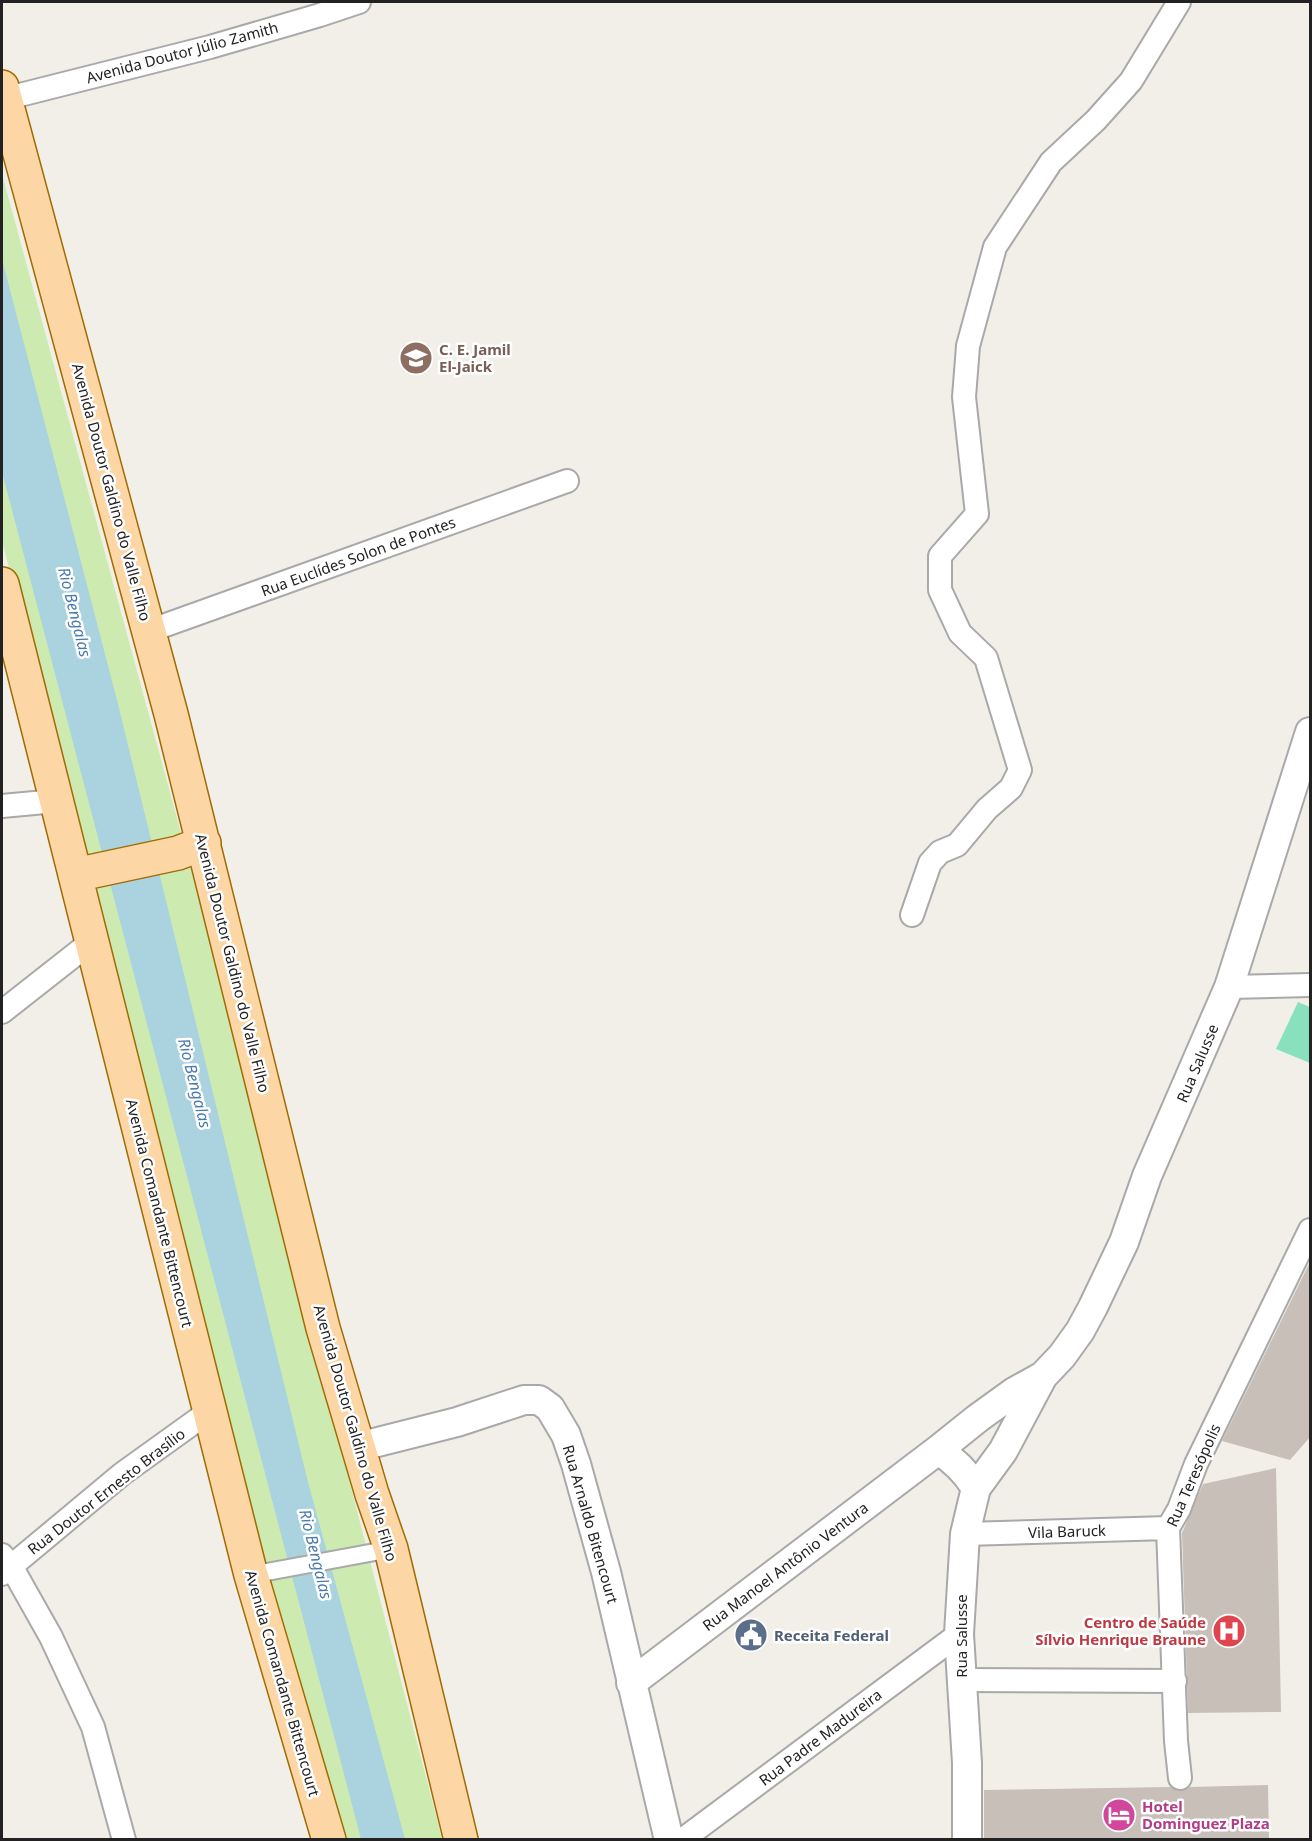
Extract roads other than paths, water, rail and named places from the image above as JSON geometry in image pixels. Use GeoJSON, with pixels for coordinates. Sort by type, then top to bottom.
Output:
{"type":"FeatureCollection","features":[{"type":"Feature","properties":{"kind":"main road","name":"Avenida Doutor Galdino do Valle Filho"},"geometry":{"type":"LineString","coordinates":[[3,93],[149,631],[191,848],[323,1328],[391,1549],[461,1839]]}},
{"type":"Feature","properties":{"kind":"main road","name":"Avenida Comandante Bittencourt"},"geometry":{"type":"LineString","coordinates":[[2,584],[56,801],[85,873],[91,942],[251,1575],[329,1839]]}},
{"type":"Feature","properties":{"kind":"main road"},"geometry":{"type":"LineString","coordinates":[[85,873],[191,848]]}},
{"type":"Feature","properties":{"kind":"street","name":"Avenida Doutor Júlio Zamith"},"geometry":{"type":"LineString","coordinates":[[3,93],[210,46],[359,2]]}},
{"type":"Feature","properties":{"kind":"street"},"geometry":{"type":"LineString","coordinates":[[912,915],[930,863],[940,852],[957,845],[987,809],[1011,788],[1020,770],[986,658],[960,633],[939,590],[940,556],[977,514],[964,397],[968,346],[995,247],[1051,162],[1096,120],[1131,81],[1179,2]]}},
{"type":"Feature","properties":{"kind":"street","name":"Rua Euclídes Solon de Pontes"},"geometry":{"type":"LineString","coordinates":[[149,631],[567,481]]}},
{"type":"Feature","properties":{"kind":"street","name":"Rua Salusse"},"geometry":{"type":"LineString","coordinates":[[1043,1376],[1062,1356],[1080,1330],[1124,1242],[1148,1176],[1229,987],[1311,732]]}},
{"type":"Feature","properties":{"kind":"street"},"geometry":{"type":"LineString","coordinates":[[2,806],[56,801]]}},
{"type":"Feature","properties":{"kind":"street"},"geometry":{"type":"LineString","coordinates":[[2,1012],[91,942]]}},
{"type":"Feature","properties":{"kind":"street"},"geometry":{"type":"LineString","coordinates":[[1229,987],[1311,985]]}},
{"type":"Feature","properties":{"kind":"street","name":"Rua Teresópolis"},"geometry":{"type":"LineString","coordinates":[[1180,1778],[1176,1741],[1168,1528],[1179,1509],[1196,1464],[1311,1230]]}},
{"type":"Feature","properties":{"kind":"street"},"geometry":{"type":"LineString","coordinates":[[938,1450],[953,1460],[968,1475],[975,1488],[1004,1451],[1043,1376]]}},
{"type":"Feature","properties":{"kind":"street","name":"Rua Manoel Antônio Ventura"},"geometry":{"type":"LineString","coordinates":[[632,1683],[978,1418],[1014,1392],[1043,1376]]}},
{"type":"Feature","properties":{"kind":"street","name":"Rua Arnaldo Bitencourt"},"geometry":{"type":"LineString","coordinates":[[358,1447],[457,1422],[524,1400],[539,1400],[550,1408],[566,1435],[576,1464],[606,1572],[669,1839]]}},
{"type":"Feature","properties":{"kind":"street","name":"Rua Doutor Ernesto Brasílio"},"geometry":{"type":"LineString","coordinates":[[4,1565],[122,1474],[211,1410]]}},
{"type":"Feature","properties":{"kind":"street","name":"Rua Salusse"},"geometry":{"type":"LineString","coordinates":[[967,1839],[967,1763],[960,1680],[959,1634],[965,1534],[975,1488]]}},
{"type":"Feature","properties":{"kind":"street","name":"Vila Baruck"},"geometry":{"type":"LineString","coordinates":[[965,1534],[1168,1528]]}},
{"type":"Feature","properties":{"kind":"street"},"geometry":{"type":"LineString","coordinates":[[251,1575],[391,1549]]}},
{"type":"Feature","properties":{"kind":"street"},"geometry":{"type":"LineString","coordinates":[[4,1565],[51,1636],[93,1727],[124,1839]]}},
{"type":"Feature","properties":{"kind":"street","name":"Rua Padre Madureira"},"geometry":{"type":"LineString","coordinates":[[682,1839],[959,1634]]}},
{"type":"Feature","properties":{"kind":"street"},"geometry":{"type":"LineString","coordinates":[[960,1680],[1175,1681]]}},
{"type":"Feature","properties":{"kind":"water","name":"Rio Bengalas"},"geometry":{"type":"Polygon","coordinates":[[[2,259],[117,700],[308,1482],[405,1839],[361,1839],[2,472],[2,259]]]}},
{"type":"Feature","properties":{"kind":"place","name":"C. E. Jamil El-Jaick"},"geometry":{"type":"Point","coordinates":[416,358]}},
{"type":"Feature","properties":{"kind":"place","name":"Centro de Saúde Sílvio Henrique Braune"},"geometry":{"type":"Point","coordinates":[1229,1631]}},
{"type":"Feature","properties":{"kind":"place","name":"Receita Federal"},"geometry":{"type":"Point","coordinates":[751,1635]}},
{"type":"Feature","properties":{"kind":"place","name":"Hotel Dominguez Plaza"},"geometry":{"type":"Point","coordinates":[1119,1815]}}]}
